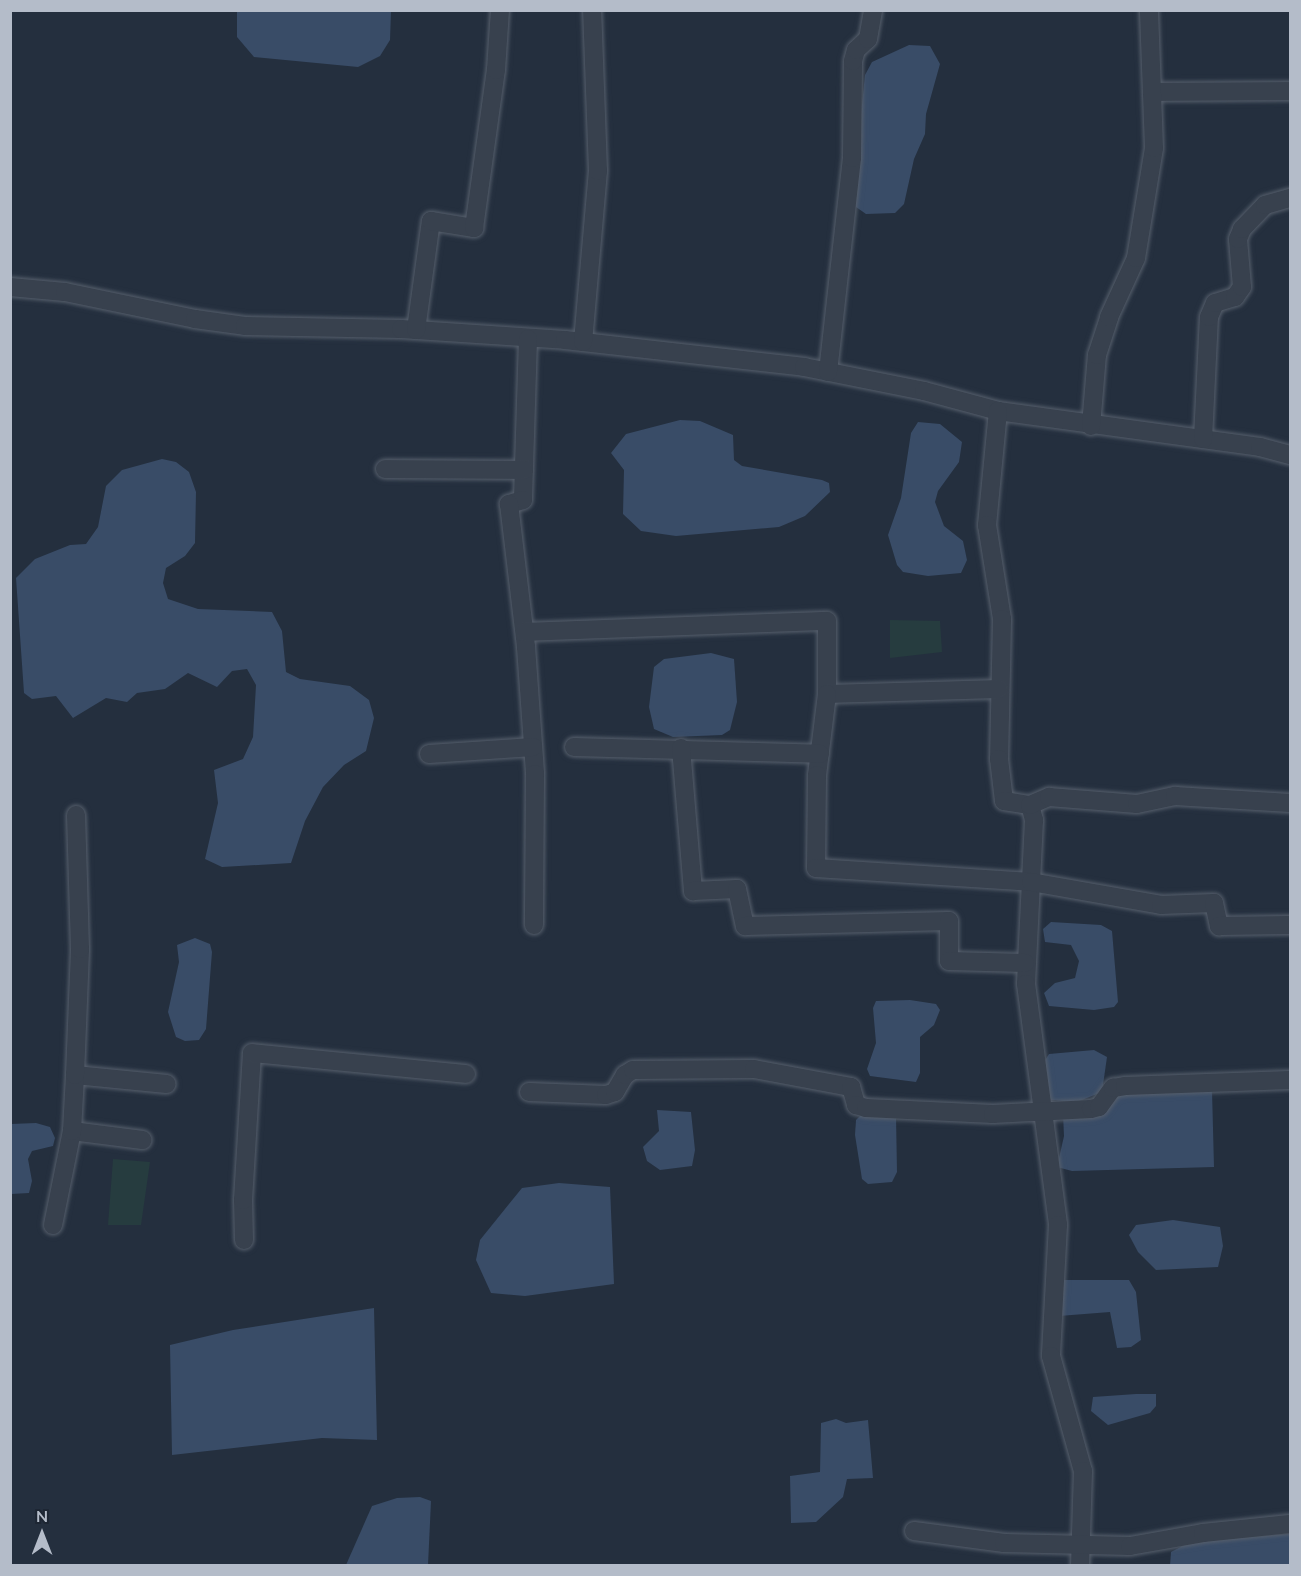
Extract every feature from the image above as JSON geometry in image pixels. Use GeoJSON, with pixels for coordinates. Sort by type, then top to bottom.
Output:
{"type":"FeatureCollection","features":[{"type":"Feature","properties":{"kind":"street"},"geometry":{"type":"LineString","coordinates":[[416,330],[431,221],[474,228],[496,70],[500,10]]}},
{"type":"Feature","properties":{"kind":"street"},"geometry":{"type":"LineString","coordinates":[[583,342],[598,149],[592,10]]}},
{"type":"Feature","properties":{"kind":"street"},"geometry":{"type":"LineString","coordinates":[[828,372],[852,158],[853,61],[856,50],[868,39],[873,10]]}},
{"type":"Feature","properties":{"kind":"street"},"geometry":{"type":"LineString","coordinates":[[1091,426],[1101,338],[1136,258],[1154,148],[1149,10]]}},
{"type":"Feature","properties":{"kind":"street"},"geometry":{"type":"LineString","coordinates":[[1152,92],[1290,91]]}},
{"type":"Feature","properties":{"kind":"street"},"geometry":{"type":"LineString","coordinates":[[1203,439],[1209,317],[1215,303],[1235,297],[1242,287],[1238,239],[1242,229],[1265,205],[1290,198]]}},
{"type":"Feature","properties":{"kind":"street"},"geometry":{"type":"LineString","coordinates":[[10,287],[65,292],[195,319],[245,326],[416,330],[583,342],[828,372],[924,391],[998,411],[1091,426],[1203,439],[1290,455]]}},
{"type":"Feature","properties":{"kind":"street"},"geometry":{"type":"LineString","coordinates":[[528,339],[523,500],[509,504],[525,632],[533,747],[534,925]]}},
{"type":"Feature","properties":{"kind":"street"},"geometry":{"type":"LineString","coordinates":[[998,411],[987,525],[1002,619],[998,749],[1004,801],[1030,805],[1049,797],[1137,804],[1175,796],[1290,803]]}},
{"type":"Feature","properties":{"kind":"street"},"geometry":{"type":"LineString","coordinates":[[385,469],[524,470]]}},
{"type":"Feature","properties":{"kind":"street"},"geometry":{"type":"LineString","coordinates":[[525,632],[827,621],[826,694],[820,754],[816,868],[1031,882],[1161,905],[1214,903],[1217,904],[1219,926],[1290,925]]}},
{"type":"Feature","properties":{"kind":"street"},"geometry":{"type":"LineString","coordinates":[[826,694],[999,689]]}},
{"type":"Feature","properties":{"kind":"street"},"geometry":{"type":"LineString","coordinates":[[429,754],[533,747]]}},
{"type":"Feature","properties":{"kind":"street"},"geometry":{"type":"LineString","coordinates":[[574,747],[681,748],[820,754]]}},
{"type":"Feature","properties":{"kind":"street"},"geometry":{"type":"LineString","coordinates":[[681,748],[693,891],[737,889],[745,926],[949,921],[949,961],[1025,963]]}},
{"type":"Feature","properties":{"kind":"street"},"geometry":{"type":"LineString","coordinates":[[1030,805],[1034,820],[1025,963],[1058,1225],[1051,1356],[1083,1471],[1080,1566]]}},
{"type":"Feature","properties":{"kind":"street"},"geometry":{"type":"LineString","coordinates":[[53,1225],[72,1131],[80,949],[76,815]]}},
{"type":"Feature","properties":{"kind":"street"},"geometry":{"type":"LineString","coordinates":[[244,1240],[243,1200],[252,1053],[466,1074]]}},
{"type":"Feature","properties":{"kind":"street"},"geometry":{"type":"LineString","coordinates":[[529,1092],[606,1095],[615,1092],[625,1075],[633,1070],[754,1069],[850,1087],[856,1106],[866,1108],[968,1114],[1044,1113],[1099,1107],[1113,1088],[1125,1086],[1290,1080]]}},
{"type":"Feature","properties":{"kind":"street"},"geometry":{"type":"LineString","coordinates":[[75,1075],[167,1084]]}},
{"type":"Feature","properties":{"kind":"street"},"geometry":{"type":"LineString","coordinates":[[72,1131],[142,1140]]}},
{"type":"Feature","properties":{"kind":"street"},"geometry":{"type":"LineString","coordinates":[[914,1531],[1004,1543],[1130,1546],[1203,1533],[1290,1524]]}},
{"type":"Feature","properties":{"kind":"green space"},"geometry":{"type":"Polygon","coordinates":[[[890,620],[940,621],[942,652],[890,658],[890,620]]]}},
{"type":"Feature","properties":{"kind":"green space"},"geometry":{"type":"Polygon","coordinates":[[[113,1159],[150,1162],[141,1225],[108,1225],[113,1159]]]}},
{"type":"Feature","properties":{"kind":"water"},"geometry":{"type":"Polygon","coordinates":[[[237,11],[391,11],[390,40],[380,56],[358,67],[254,57],[237,37],[237,11]]]}},
{"type":"Feature","properties":{"kind":"water"},"geometry":{"type":"Polygon","coordinates":[[[909,45],[930,46],[940,64],[926,114],[925,134],[914,159],[904,204],[895,213],[866,214],[856,207],[853,194],[865,75],[872,62],[909,45]]]}},
{"type":"Feature","properties":{"kind":"water"},"geometry":{"type":"Polygon","coordinates":[[[680,420],[700,421],[733,435],[734,460],[742,466],[822,480],[829,483],[830,492],[805,516],[779,527],[676,536],[641,531],[623,514],[624,470],[611,453],[626,434],[680,420]]]}},
{"type":"Feature","properties":{"kind":"water"},"geometry":{"type":"Polygon","coordinates":[[[918,422],[940,424],[962,442],[959,462],[938,491],[935,502],[944,526],[963,541],[967,560],[961,573],[928,576],[903,572],[897,565],[888,535],[901,498],[911,433],[918,422]]]}},
{"type":"Feature","properties":{"kind":"water"},"geometry":{"type":"Polygon","coordinates":[[[162,459],[176,462],[189,472],[196,492],[195,543],[185,556],[166,568],[163,583],[168,599],[198,609],[272,612],[282,631],[286,672],[300,679],[350,686],[369,700],[374,718],[366,751],[344,765],[323,787],[305,821],[291,863],[222,867],[205,859],[218,803],[214,770],[243,759],[253,737],[256,685],[247,669],[232,671],[217,687],[188,673],[165,689],[137,693],[127,702],[106,698],[73,718],[56,696],[32,699],[24,693],[16,578],[35,559],[70,545],[86,544],[98,527],[106,486],[122,470],[162,459]]]}},
{"type":"Feature","properties":{"kind":"water"},"geometry":{"type":"Polygon","coordinates":[[[711,653],[734,659],[737,702],[730,730],[722,735],[673,737],[654,729],[649,707],[654,667],[664,659],[711,653]]]}},
{"type":"Feature","properties":{"kind":"water"},"geometry":{"type":"Polygon","coordinates":[[[1051,922],[1101,925],[1112,931],[1118,1002],[1114,1007],[1094,1010],[1049,1006],[1044,993],[1055,983],[1075,978],[1079,961],[1071,945],[1045,942],[1043,929],[1051,922]]]}},
{"type":"Feature","properties":{"kind":"water"},"geometry":{"type":"Polygon","coordinates":[[[195,938],[210,944],[212,952],[206,1029],[199,1040],[185,1041],[176,1037],[168,1012],[179,962],[177,945],[195,938]]]}},
{"type":"Feature","properties":{"kind":"water"},"geometry":{"type":"Polygon","coordinates":[[[910,1000],[936,1004],[940,1010],[934,1025],[920,1037],[920,1073],[916,1082],[870,1076],[867,1069],[876,1043],[873,1008],[876,1001],[910,1000]]]}},
{"type":"Feature","properties":{"kind":"water"},"geometry":{"type":"Polygon","coordinates":[[[1094,1050],[1107,1057],[1102,1092],[1077,1102],[1051,1100],[1047,1094],[1044,1062],[1049,1054],[1094,1050]]]}},
{"type":"Feature","properties":{"kind":"water"},"geometry":{"type":"Polygon","coordinates":[[[1212,1090],[1214,1167],[1072,1171],[1057,1167],[1064,1136],[1063,1114],[1118,1092],[1212,1090]]]}},
{"type":"Feature","properties":{"kind":"water"},"geometry":{"type":"Polygon","coordinates":[[[657,1110],[691,1112],[695,1150],[692,1166],[660,1170],[647,1161],[643,1147],[659,1131],[657,1110]]]}},
{"type":"Feature","properties":{"kind":"water"},"geometry":{"type":"Polygon","coordinates":[[[863,1113],[896,1116],[897,1172],[892,1182],[868,1184],[862,1179],[855,1135],[856,1120],[863,1113]]]}},
{"type":"Feature","properties":{"kind":"water"},"geometry":{"type":"Polygon","coordinates":[[[36,1123],[50,1127],[55,1138],[53,1146],[32,1151],[28,1159],[32,1181],[29,1193],[11,1194],[11,1124],[36,1123]]]}},
{"type":"Feature","properties":{"kind":"water"},"geometry":{"type":"Polygon","coordinates":[[[559,1183],[610,1187],[614,1284],[525,1296],[491,1293],[476,1260],[480,1240],[522,1188],[559,1183]]]}},
{"type":"Feature","properties":{"kind":"water"},"geometry":{"type":"Polygon","coordinates":[[[1173,1220],[1220,1227],[1223,1246],[1218,1267],[1156,1270],[1138,1252],[1129,1235],[1136,1225],[1173,1220]]]}},
{"type":"Feature","properties":{"kind":"water"},"geometry":{"type":"Polygon","coordinates":[[[1060,1280],[1129,1280],[1136,1292],[1141,1340],[1131,1347],[1117,1348],[1110,1312],[1059,1316],[1060,1280]]]}},
{"type":"Feature","properties":{"kind":"water"},"geometry":{"type":"Polygon","coordinates":[[[374,1308],[377,1440],[322,1438],[172,1455],[170,1345],[233,1330],[374,1308]]]}},
{"type":"Feature","properties":{"kind":"water"},"geometry":{"type":"Polygon","coordinates":[[[1156,1394],[1156,1406],[1150,1413],[1108,1425],[1091,1411],[1093,1397],[1156,1394]]]}},
{"type":"Feature","properties":{"kind":"water"},"geometry":{"type":"Polygon","coordinates":[[[836,1419],[846,1423],[868,1420],[873,1478],[847,1479],[843,1497],[816,1522],[791,1523],[790,1476],[820,1472],[821,1423],[836,1419]]]}},
{"type":"Feature","properties":{"kind":"water"},"geometry":{"type":"Polygon","coordinates":[[[420,1497],[431,1501],[428,1565],[346,1565],[372,1506],[397,1498],[420,1497]]]}},
{"type":"Feature","properties":{"kind":"water"},"geometry":{"type":"Polygon","coordinates":[[[1290,1534],[1290,1565],[1170,1566],[1171,1552],[1190,1542],[1290,1534]]]}}]}
